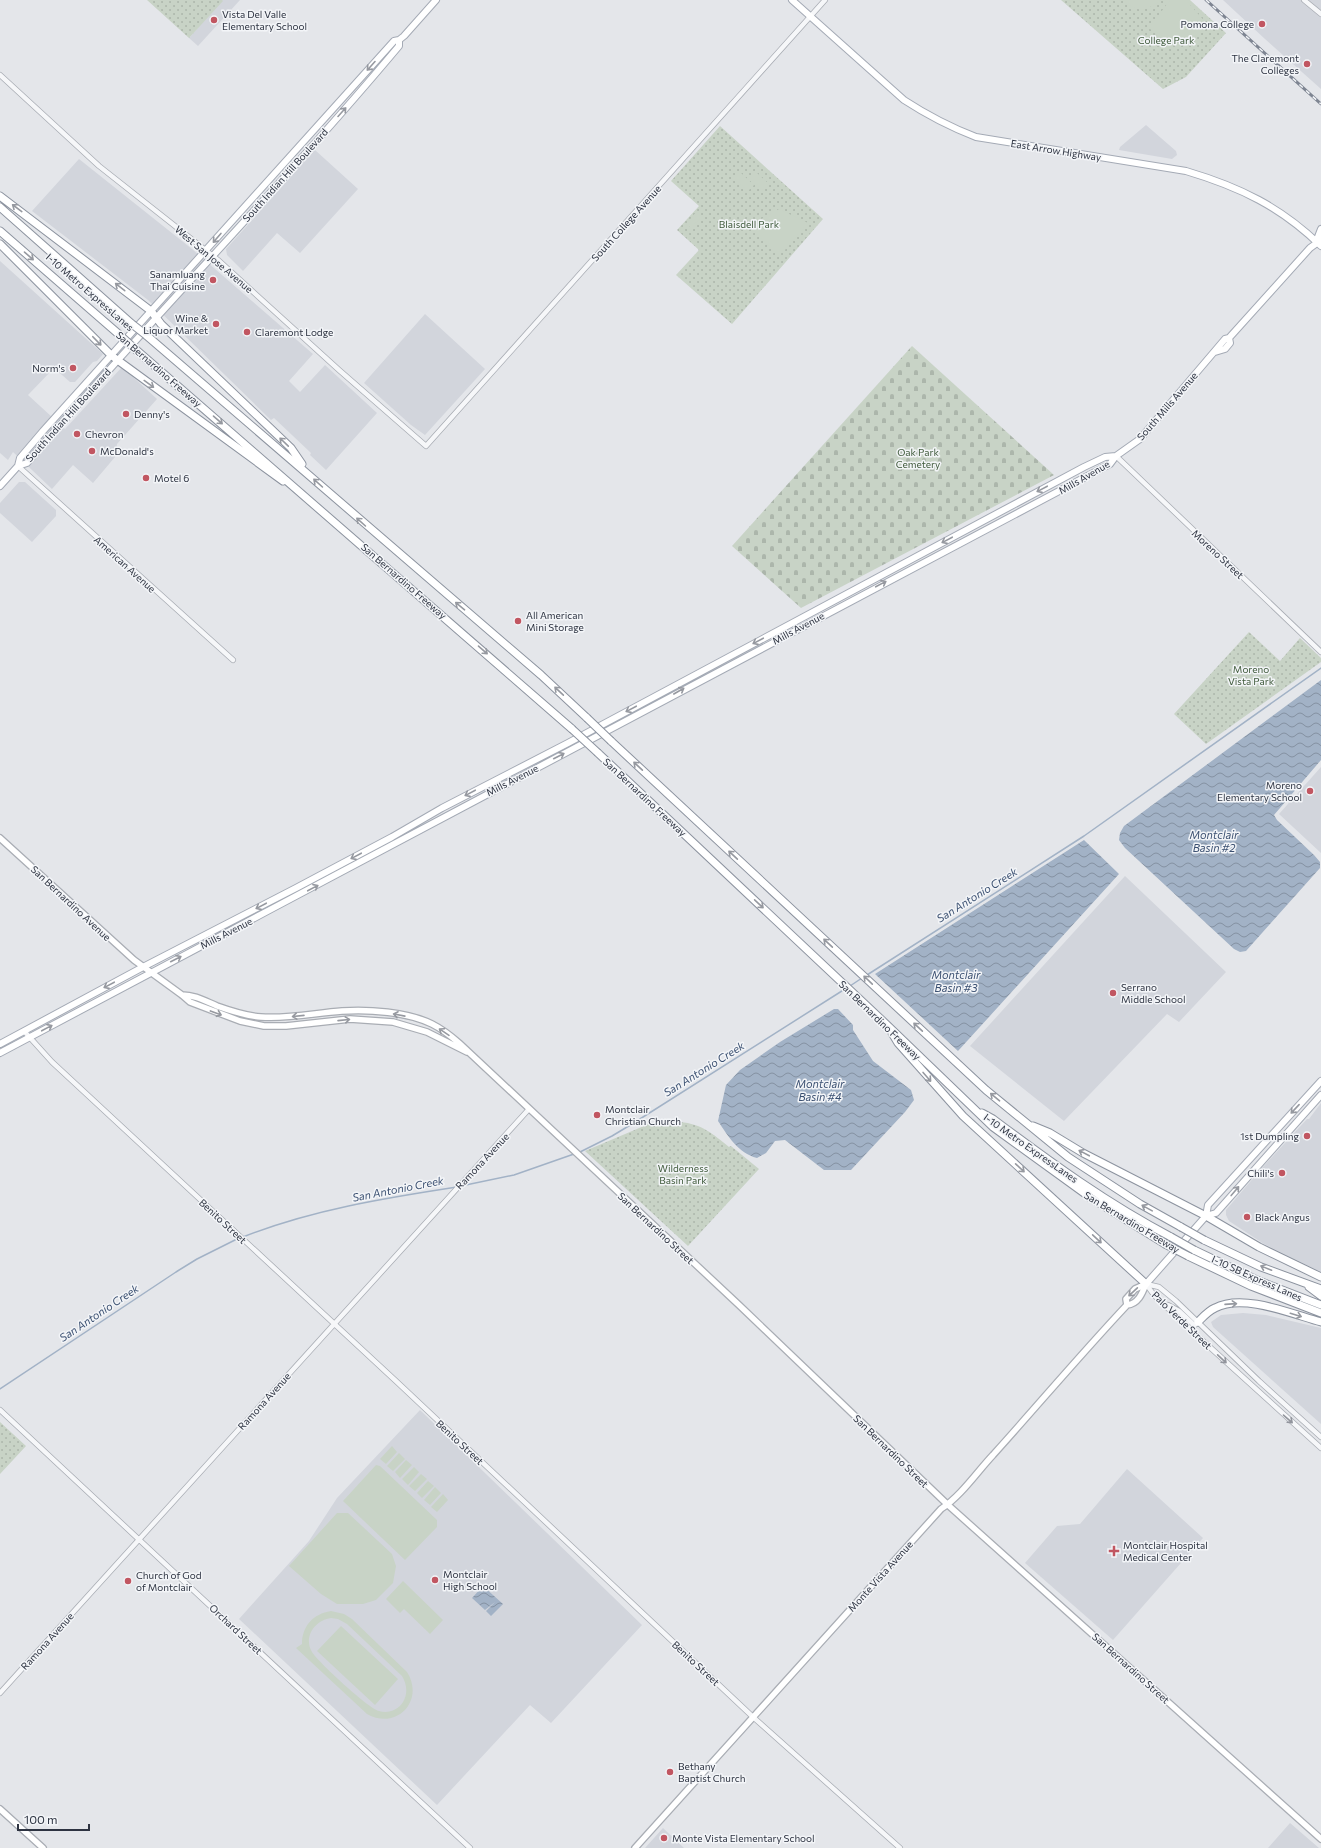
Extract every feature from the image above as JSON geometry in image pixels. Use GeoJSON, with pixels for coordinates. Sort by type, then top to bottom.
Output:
{"type":"FeatureCollection","features":[{"type":"Feature","properties":{"kind":"highway"},"geometry":{"type":"LineString","coordinates":[[0,196],[151,311],[161,324],[291,448],[307,473]]}},
{"type":"Feature","properties":{"kind":"highway","name":"San Bernardino Freeway"},"geometry":{"type":"LineString","coordinates":[[0,207],[131,325],[307,473],[372,531],[541,674],[986,1090],[1025,1122],[1074,1161],[1140,1204],[1204,1240],[1261,1267],[1321,1289]]}},
{"type":"Feature","properties":{"kind":"highway","name":"I-10 Metro ExpressLanes"},"geometry":{"type":"LineString","coordinates":[[0,213],[131,325]]}},
{"type":"Feature","properties":{"kind":"highway","name":"San Bernardino Freeway"},"geometry":{"type":"LineString","coordinates":[[0,231],[326,513],[572,729],[859,998],[971,1107],[1004,1136],[1057,1175],[1122,1218],[1166,1244],[1251,1286],[1321,1313]]}},
{"type":"Feature","properties":{"kind":"highway"},"geometry":{"type":"LineString","coordinates":[[0,244],[115,358],[326,513]]}},
{"type":"Feature","properties":{"kind":"highway"},"geometry":{"type":"LineString","coordinates":[[886,1024],[898,1043],[953,1106],[1146,1284]]}},
{"type":"Feature","properties":{"kind":"highway","name":"I-10 Metro ExpressLanes"},"geometry":{"type":"LineString","coordinates":[[971,1107],[992,1119],[1125,1212],[1194,1250]]}},
{"type":"Feature","properties":{"kind":"highway"},"geometry":{"type":"LineString","coordinates":[[1025,1122],[1050,1133],[1083,1153],[1206,1216],[1259,1248],[1321,1277]]}},
{"type":"Feature","properties":{"kind":"highway","name":"I-10 SB Express Lanes"},"geometry":{"type":"LineString","coordinates":[[1194,1250],[1259,1281],[1321,1305]]}},
{"type":"Feature","properties":{"kind":"highway","name":"I-10 SB Express Lanes"},"geometry":{"type":"LineString","coordinates":[[1302,1283],[1321,1296]]}},
{"type":"Feature","properties":{"kind":"highway"},"geometry":{"type":"LineString","coordinates":[[1198,1322],[1213,1309],[1232,1303],[1270,1308],[1321,1322]]}},
{"type":"Feature","properties":{"kind":"main road","name":"South Indian Hill Boulevard"},"geometry":{"type":"LineString","coordinates":[[115,358],[151,311],[394,41],[399,40],[436,0]]}},
{"type":"Feature","properties":{"kind":"main road","name":"East Arrow Highway"},"geometry":{"type":"LineString","coordinates":[[792,0],[904,100],[924,113],[949,126],[976,137],[1186,171],[1210,178],[1234,187],[1272,206],[1320,243]]}},
{"type":"Feature","properties":{"kind":"main road","name":"South Indian Hill Boulevard"},"geometry":{"type":"LineString","coordinates":[[0,486],[18,466],[20,458],[43,430],[172,302],[376,74],[399,46],[399,40]]}},
{"type":"Feature","properties":{"kind":"main road","name":"South Mills Avenue"},"geometry":{"type":"LineString","coordinates":[[1116,456],[1140,438],[1215,352],[1225,349],[1230,343],[1229,338],[1320,243],[1321,230]]}},
{"type":"Feature","properties":{"kind":"main road","name":"Mills Avenue"},"geometry":{"type":"LineString","coordinates":[[0,1044],[143,967],[296,888],[449,804],[573,740],[1104,457],[1116,456]]}},
{"type":"Feature","properties":{"kind":"main road","name":"Mills Avenue"},"geometry":{"type":"LineString","coordinates":[[0,1053],[150,972],[339,874],[448,814],[1110,464],[1116,456]]}},
{"type":"Feature","properties":{"kind":"main road"},"geometry":{"type":"LineString","coordinates":[[982,522],[986,529]]}},
{"type":"Feature","properties":{"kind":"main road","name":"San Bernardino Avenue"},"geometry":{"type":"LineString","coordinates":[[0,838],[143,967]]}},
{"type":"Feature","properties":{"kind":"main road","name":"San Bernardino Street"},"geometry":{"type":"LineString","coordinates":[[143,967],[190,1002],[240,1021],[264,1026],[286,1026],[350,1019],[393,1022],[427,1032],[461,1050],[470,1053]]}},
{"type":"Feature","properties":{"kind":"main road","name":"San Bernardino Street"},"geometry":{"type":"LineString","coordinates":[[182,995],[193,995],[238,1013],[260,1017],[284,1017],[353,1010],[389,1013],[414,1018],[431,1024],[446,1032],[743,1309],[948,1505],[1321,1839]]}},
{"type":"Feature","properties":{"kind":"main road","name":"Monte Vista Avenue"},"geometry":{"type":"LineString","coordinates":[[635,1848],[936,1514],[948,1505],[1127,1305],[1132,1304],[1142,1295],[1146,1284],[1206,1216],[1208,1206],[1321,1080]]}},
{"type":"Feature","properties":{"kind":"main road","name":"Monte Vista Avenue"},"geometry":{"type":"LineString","coordinates":[[1206,1216],[1216,1213],[1321,1095]]}},
{"type":"Feature","properties":{"kind":"main road","name":"Monte Vista Avenue"},"geometry":{"type":"LineString","coordinates":[[1127,1305],[1126,1299],[1134,1289],[1146,1284]]}},
{"type":"Feature","properties":{"kind":"main road"},"geometry":{"type":"LineString","coordinates":[[0,1809],[43,1848]]}},
{"type":"Feature","properties":{"kind":"street","name":"South College Avenue"},"geometry":{"type":"LineString","coordinates":[[426,446],[825,0]]}},
{"type":"Feature","properties":{"kind":"street"},"geometry":{"type":"LineString","coordinates":[[1304,0],[1321,14]]}},
{"type":"Feature","properties":{"kind":"street","name":"West San Jose Avenue"},"geometry":{"type":"LineString","coordinates":[[0,76],[98,166],[213,255],[426,446]]}},
{"type":"Feature","properties":{"kind":"street","name":"Moreno Street"},"geometry":{"type":"LineString","coordinates":[[1116,456],[1321,652]]}},
{"type":"Feature","properties":{"kind":"street","name":"American Avenue"},"geometry":{"type":"LineString","coordinates":[[18,466],[233,660]]}},
{"type":"Feature","properties":{"kind":"street","name":"Benito Street"},"geometry":{"type":"LineString","coordinates":[[24,1031],[52,1062],[753,1717],[900,1848]]}},
{"type":"Feature","properties":{"kind":"street","name":"Ramona Avenue"},"geometry":{"type":"LineString","coordinates":[[0,1693],[333,1324],[529,1110]]}},
{"type":"Feature","properties":{"kind":"street","name":"Palo Verde Street"},"geometry":{"type":"LineString","coordinates":[[1146,1284],[1160,1300],[1321,1448]]}},
{"type":"Feature","properties":{"kind":"street","name":"Palo Verde Street"},"geometry":{"type":"LineString","coordinates":[[1146,1284],[1159,1287],[1321,1437]]}},
{"type":"Feature","properties":{"kind":"street"},"geometry":{"type":"LineString","coordinates":[[1160,1300],[1179,1311],[1193,1324],[1195,1325],[1198,1322]]}},
{"type":"Feature","properties":{"kind":"street","name":"Orchard Street"},"geometry":{"type":"LineString","coordinates":[[0,1410],[470,1848]]}},
{"type":"Feature","properties":{"kind":"shaded area","name":"Vista Del Valle Elementary School"},"geometry":{"type":"Polygon","coordinates":[[[222,0],[240,0],[198,46],[189,38],[222,0]]]}},
{"type":"Feature","properties":{"kind":"shaded area","name":"The Claremont Colleges"},"geometry":{"type":"Polygon","coordinates":[[[1223,0],[1321,0],[1321,89],[1265,39],[1223,0]]]}},
{"type":"Feature","properties":{"kind":"shaded area"},"geometry":{"type":"Polygon","coordinates":[[[1146,125],[1176,151],[1177,155],[1172,159],[1119,150],[1120,147],[1146,125]]]}},
{"type":"Feature","properties":{"kind":"shaded area"},"geometry":{"type":"Polygon","coordinates":[[[315,150],[358,189],[300,253],[277,233],[243,271],[227,255],[226,249],[315,150]]]}},
{"type":"Feature","properties":{"kind":"shaded area"},"geometry":{"type":"Polygon","coordinates":[[[79,159],[192,249],[313,354],[289,381],[300,392],[325,365],[377,413],[326,470],[310,455],[311,453],[274,418],[271,420],[148,300],[32,211],[79,159]]]}},
{"type":"Feature","properties":{"kind":"shaded area"},"geometry":{"type":"Polygon","coordinates":[[[0,261],[103,354],[97,361],[93,362],[75,382],[70,382],[54,368],[28,395],[65,429],[122,367],[157,399],[117,444],[115,457],[93,483],[73,465],[52,489],[13,452],[8,460],[0,453],[0,261]]]}},
{"type":"Feature","properties":{"kind":"shaded area"},"geometry":{"type":"Polygon","coordinates":[[[425,314],[485,369],[425,435],[411,425],[364,383],[425,314]]]}},
{"type":"Feature","properties":{"kind":"shaded area"},"geometry":{"type":"Polygon","coordinates":[[[19,482],[25,482],[56,510],[56,516],[32,542],[0,513],[0,503],[19,482]]]}},
{"type":"Feature","properties":{"kind":"shaded area","name":"Moreno Elementary School"},"geometry":{"type":"Polygon","coordinates":[[[1321,767],[1321,853],[1279,814],[1321,767]]]}},
{"type":"Feature","properties":{"kind":"shaded area","name":"Serrano Middle School"},"geometry":{"type":"Polygon","coordinates":[[[1125,876],[1226,972],[1179,1022],[1167,1014],[1064,1121],[970,1046],[1125,876]]]}},
{"type":"Feature","properties":{"kind":"shaded area"},"geometry":{"type":"Polygon","coordinates":[[[1321,1103],[1321,1272],[1264,1244],[1229,1221],[1226,1215],[1226,1210],[1262,1168],[1307,1119],[1309,1119],[1321,1103]]]}},
{"type":"Feature","properties":{"kind":"shaded area"},"geometry":{"type":"Polygon","coordinates":[[[1243,1313],[1266,1315],[1321,1328],[1321,1424],[1213,1327],[1211,1322],[1221,1315],[1243,1313]]]}},
{"type":"Feature","properties":{"kind":"shaded area","name":"Montclair High School"},"geometry":{"type":"Polygon","coordinates":[[[420,1410],[642,1625],[551,1723],[530,1705],[437,1805],[239,1619],[309,1541],[337,1498],[420,1410]]]}},
{"type":"Feature","properties":{"kind":"shaded area","name":"Montclair Hospital Medical Center"},"geometry":{"type":"Polygon","coordinates":[[[1127,1469],[1203,1538],[1113,1640],[1025,1563],[1057,1526],[1080,1524],[1127,1469]]]}},
{"type":"Feature","properties":{"kind":"shaded area"},"geometry":{"type":"Polygon","coordinates":[[[1290,1823],[1319,1848],[1268,1848],[1290,1823]]]}},
{"type":"Feature","properties":{"kind":"shaded area","name":"Monte Vista Elementary School"},"geometry":{"type":"Polygon","coordinates":[[[663,1828],[684,1848],[645,1848],[663,1828]]]}},
{"type":"Feature","properties":{"kind":"green space"},"geometry":{"type":"Polygon","coordinates":[[[147,0],[222,0],[223,1],[189,38],[147,0]]]}},
{"type":"Feature","properties":{"kind":"green space","name":"College Park"},"geometry":{"type":"Polygon","coordinates":[[[1061,0],[1190,0],[1226,33],[1186,77],[1163,89],[1061,0]]]}},
{"type":"Feature","properties":{"kind":"green space"},"geometry":{"type":"Polygon","coordinates":[[[1122,0],[1161,0],[1146,9],[1137,9],[1122,0]]]}},
{"type":"Feature","properties":{"kind":"green space"},"geometry":{"type":"Polygon","coordinates":[[[1170,0],[1186,0],[1207,24],[1193,39],[1167,44],[1149,28],[1170,0]]]}},
{"type":"Feature","properties":{"kind":"green space","name":"Blaisdell Park"},"geometry":{"type":"Polygon","coordinates":[[[720,126],[823,219],[732,324],[676,275],[699,250],[677,230],[699,206],[671,181],[720,126]]]}},
{"type":"Feature","properties":{"kind":"green space"},"geometry":{"type":"Polygon","coordinates":[[[756,172],[769,184],[763,190],[750,178],[756,172]]]}},
{"type":"Feature","properties":{"kind":"green space"},"geometry":{"type":"Polygon","coordinates":[[[741,173],[754,185],[748,191],[735,179],[741,173]]]}},
{"type":"Feature","properties":{"kind":"green space"},"geometry":{"type":"Polygon","coordinates":[[[779,209],[808,223],[784,251],[773,251],[749,226],[779,209]]]}},
{"type":"Feature","properties":{"kind":"green space"},"geometry":{"type":"Polygon","coordinates":[[[697,211],[702,216],[691,228],[686,224],[697,211]]]}},
{"type":"Feature","properties":{"kind":"green space","name":"Oak Park Cemetery"},"geometry":{"type":"Polygon","coordinates":[[[912,346],[1054,475],[801,608],[732,546],[912,346]]]}},
{"type":"Feature","properties":{"kind":"green space","name":"Moreno Vista Park"},"geometry":{"type":"Polygon","coordinates":[[[1249,632],[1280,661],[1300,638],[1321,658],[1321,662],[1206,744],[1174,714],[1249,632]]]}},
{"type":"Feature","properties":{"kind":"green space","name":"Wilderness Basin Park"},"geometry":{"type":"Polygon","coordinates":[[[680,1122],[695,1125],[707,1130],[729,1147],[731,1146],[759,1169],[688,1246],[585,1151],[651,1123],[680,1122]]]}},
{"type":"Feature","properties":{"kind":"green space"},"geometry":{"type":"Polygon","coordinates":[[[0,1422],[26,1446],[0,1474],[0,1422]]]}},
{"type":"Feature","properties":{"kind":"green space"},"geometry":{"type":"Polygon","coordinates":[[[392,1446],[397,1452],[386,1464],[380,1459],[392,1446]]]}},
{"type":"Feature","properties":{"kind":"green space"},"geometry":{"type":"Polygon","coordinates":[[[399,1453],[405,1459],[393,1471],[387,1466],[399,1453]]]}},
{"type":"Feature","properties":{"kind":"green space"},"geometry":{"type":"Polygon","coordinates":[[[406,1460],[412,1465],[400,1478],[395,1472],[406,1460]]]}},
{"type":"Feature","properties":{"kind":"green space"},"geometry":{"type":"Polygon","coordinates":[[[376,1465],[380,1466],[437,1520],[437,1527],[405,1560],[343,1501],[376,1465]]]}},
{"type":"Feature","properties":{"kind":"green space"},"geometry":{"type":"Polygon","coordinates":[[[414,1467],[419,1472],[408,1485],[402,1479],[414,1467]]]}},
{"type":"Feature","properties":{"kind":"green space"},"geometry":{"type":"Polygon","coordinates":[[[421,1474],[427,1479],[415,1491],[409,1486],[421,1474]]]}},
{"type":"Feature","properties":{"kind":"green space"},"geometry":{"type":"Polygon","coordinates":[[[428,1481],[434,1486],[422,1498],[417,1493],[428,1481]]]}},
{"type":"Feature","properties":{"kind":"green space"},"geometry":{"type":"Polygon","coordinates":[[[435,1487],[441,1493],[430,1505],[424,1500],[435,1487]]]}},
{"type":"Feature","properties":{"kind":"green space"},"geometry":{"type":"Polygon","coordinates":[[[443,1494],[448,1500],[437,1512],[431,1507],[443,1494]]]}},
{"type":"Feature","properties":{"kind":"green space"},"geometry":{"type":"Polygon","coordinates":[[[337,1513],[348,1513],[392,1554],[396,1566],[393,1583],[376,1600],[363,1604],[337,1604],[321,1594],[289,1566],[337,1513]]]}},
{"type":"Feature","properties":{"kind":"green space"},"geometry":{"type":"Polygon","coordinates":[[[403,1581],[443,1620],[430,1634],[404,1609],[400,1613],[386,1599],[403,1581]]]}},
{"type":"Feature","properties":{"kind":"green space"},"geometry":{"type":"Polygon","coordinates":[[[331,1611],[344,1614],[352,1619],[407,1672],[412,1683],[413,1693],[405,1710],[398,1716],[388,1719],[378,1718],[367,1714],[296,1648],[302,1644],[306,1626],[314,1618],[331,1611]],[[325,1619],[312,1630],[309,1641],[312,1652],[323,1665],[373,1708],[382,1712],[389,1712],[396,1709],[401,1705],[406,1696],[406,1686],[402,1676],[347,1624],[338,1619],[325,1619]]]}},
{"type":"Feature","properties":{"kind":"green space"},"geometry":{"type":"Polygon","coordinates":[[[341,1626],[398,1679],[375,1705],[317,1651],[341,1626]]]}},
{"type":"Feature","properties":{"kind":"water","name":"Montclair Basin #2"},"geometry":{"type":"Polygon","coordinates":[[[1321,680],[1321,760],[1274,815],[1277,820],[1314,855],[1320,862],[1320,868],[1246,951],[1240,952],[1234,949],[1125,848],[1119,840],[1120,833],[1124,826],[1321,680]]]}},
{"type":"Feature","properties":{"kind":"water","name":"Montclair Basin #3"},"geometry":{"type":"Polygon","coordinates":[[[1084,840],[1119,874],[958,1051],[875,974],[1084,840]]]}},
{"type":"Feature","properties":{"kind":"water","name":"Montclair Basin #4"},"geometry":{"type":"Polygon","coordinates":[[[834,1009],[838,1009],[853,1025],[853,1030],[873,1061],[911,1090],[914,1100],[905,1112],[851,1170],[824,1170],[785,1140],[775,1141],[766,1153],[757,1158],[750,1156],[734,1143],[718,1121],[726,1085],[740,1070],[780,1042],[834,1009]]]}},
{"type":"Feature","properties":{"kind":"water"},"geometry":{"type":"Polygon","coordinates":[[[483,1586],[503,1604],[491,1616],[486,1611],[495,1602],[485,1610],[472,1598],[483,1586]]]}},
{"type":"Feature","properties":{"kind":"waterway","name":"San Antonio Creek"},"geometry":{"type":"LineString","coordinates":[[867,975],[1084,836],[1321,668]]}},
{"type":"Feature","properties":{"kind":"waterway","name":"San Antonio Creek"},"geometry":{"type":"LineString","coordinates":[[850,986],[862,978]]}},
{"type":"Feature","properties":{"kind":"waterway","name":"San Antonio Creek"},"geometry":{"type":"LineString","coordinates":[[578,1153],[632,1124],[845,989]]}},
{"type":"Feature","properties":{"kind":"waterway","name":"San Antonio Creek"},"geometry":{"type":"LineString","coordinates":[[461,1186],[514,1175],[574,1154]]}},
{"type":"Feature","properties":{"kind":"waterway","name":"San Antonio Creek"},"geometry":{"type":"LineString","coordinates":[[243,1237],[295,1219],[322,1212],[457,1187]]}},
{"type":"Feature","properties":{"kind":"waterway","name":"San Antonio Creek"},"geometry":{"type":"LineString","coordinates":[[0,1389],[176,1272],[197,1259],[239,1238]]}},
{"type":"Feature","properties":{"kind":"railway"},"geometry":{"type":"LineString","coordinates":[[1206,0],[1321,104]]}},
{"type":"Feature","properties":{"kind":"place","name":"Vista Del Valle Elementary School"},"geometry":{"type":"Point","coordinates":[214,20]}},
{"type":"Feature","properties":{"kind":"place","name":"Pomona College"},"geometry":{"type":"Point","coordinates":[1262,24]}},
{"type":"Feature","properties":{"kind":"place","name":"The Claremont Colleges"},"geometry":{"type":"Point","coordinates":[1307,64]}},
{"type":"Feature","properties":{"kind":"place","name":"Sanamluang Thai Cuisine"},"geometry":{"type":"Point","coordinates":[213,280]}},
{"type":"Feature","properties":{"kind":"place","name":"Wine & Liquor Market"},"geometry":{"type":"Point","coordinates":[216,324]}},
{"type":"Feature","properties":{"kind":"place","name":"Claremont Lodge"},"geometry":{"type":"Point","coordinates":[247,332]}},
{"type":"Feature","properties":{"kind":"place","name":"Norm's"},"geometry":{"type":"Point","coordinates":[73,368]}},
{"type":"Feature","properties":{"kind":"place","name":"Denny's"},"geometry":{"type":"Point","coordinates":[126,414]}},
{"type":"Feature","properties":{"kind":"place","name":"Chevron"},"geometry":{"type":"Point","coordinates":[77,434]}},
{"type":"Feature","properties":{"kind":"place","name":"McDonald's"},"geometry":{"type":"Point","coordinates":[92,451]}},
{"type":"Feature","properties":{"kind":"place","name":"Motel 6"},"geometry":{"type":"Point","coordinates":[146,478]}},
{"type":"Feature","properties":{"kind":"place","name":"All American Mini Storage"},"geometry":{"type":"Point","coordinates":[518,621]}},
{"type":"Feature","properties":{"kind":"place","name":"Moreno Elementary School"},"geometry":{"type":"Point","coordinates":[1310,791]}},
{"type":"Feature","properties":{"kind":"place","name":"Serrano Middle School"},"geometry":{"type":"Point","coordinates":[1113,993]}},
{"type":"Feature","properties":{"kind":"place","name":"Montclair Christian Church"},"geometry":{"type":"Point","coordinates":[597,1115]}},
{"type":"Feature","properties":{"kind":"place","name":"1st Dumpling"},"geometry":{"type":"Point","coordinates":[1307,1136]}},
{"type":"Feature","properties":{"kind":"place","name":"Chili's"},"geometry":{"type":"Point","coordinates":[1282,1173]}},
{"type":"Feature","properties":{"kind":"place","name":"Black Angus"},"geometry":{"type":"Point","coordinates":[1247,1217]}},
{"type":"Feature","properties":{"kind":"place","name":"Montclair Hospital Medical Center"},"geometry":{"type":"Point","coordinates":[1114,1551]}},
{"type":"Feature","properties":{"kind":"place","name":"Montclair High School"},"geometry":{"type":"Point","coordinates":[435,1580]}},
{"type":"Feature","properties":{"kind":"place","name":"Church of God of Montclair"},"geometry":{"type":"Point","coordinates":[128,1581]}},
{"type":"Feature","properties":{"kind":"place","name":"Bethany Baptist Church"},"geometry":{"type":"Point","coordinates":[670,1772]}},
{"type":"Feature","properties":{"kind":"place","name":"Monte Vista Elementary School"},"geometry":{"type":"Point","coordinates":[664,1838]}}]}
